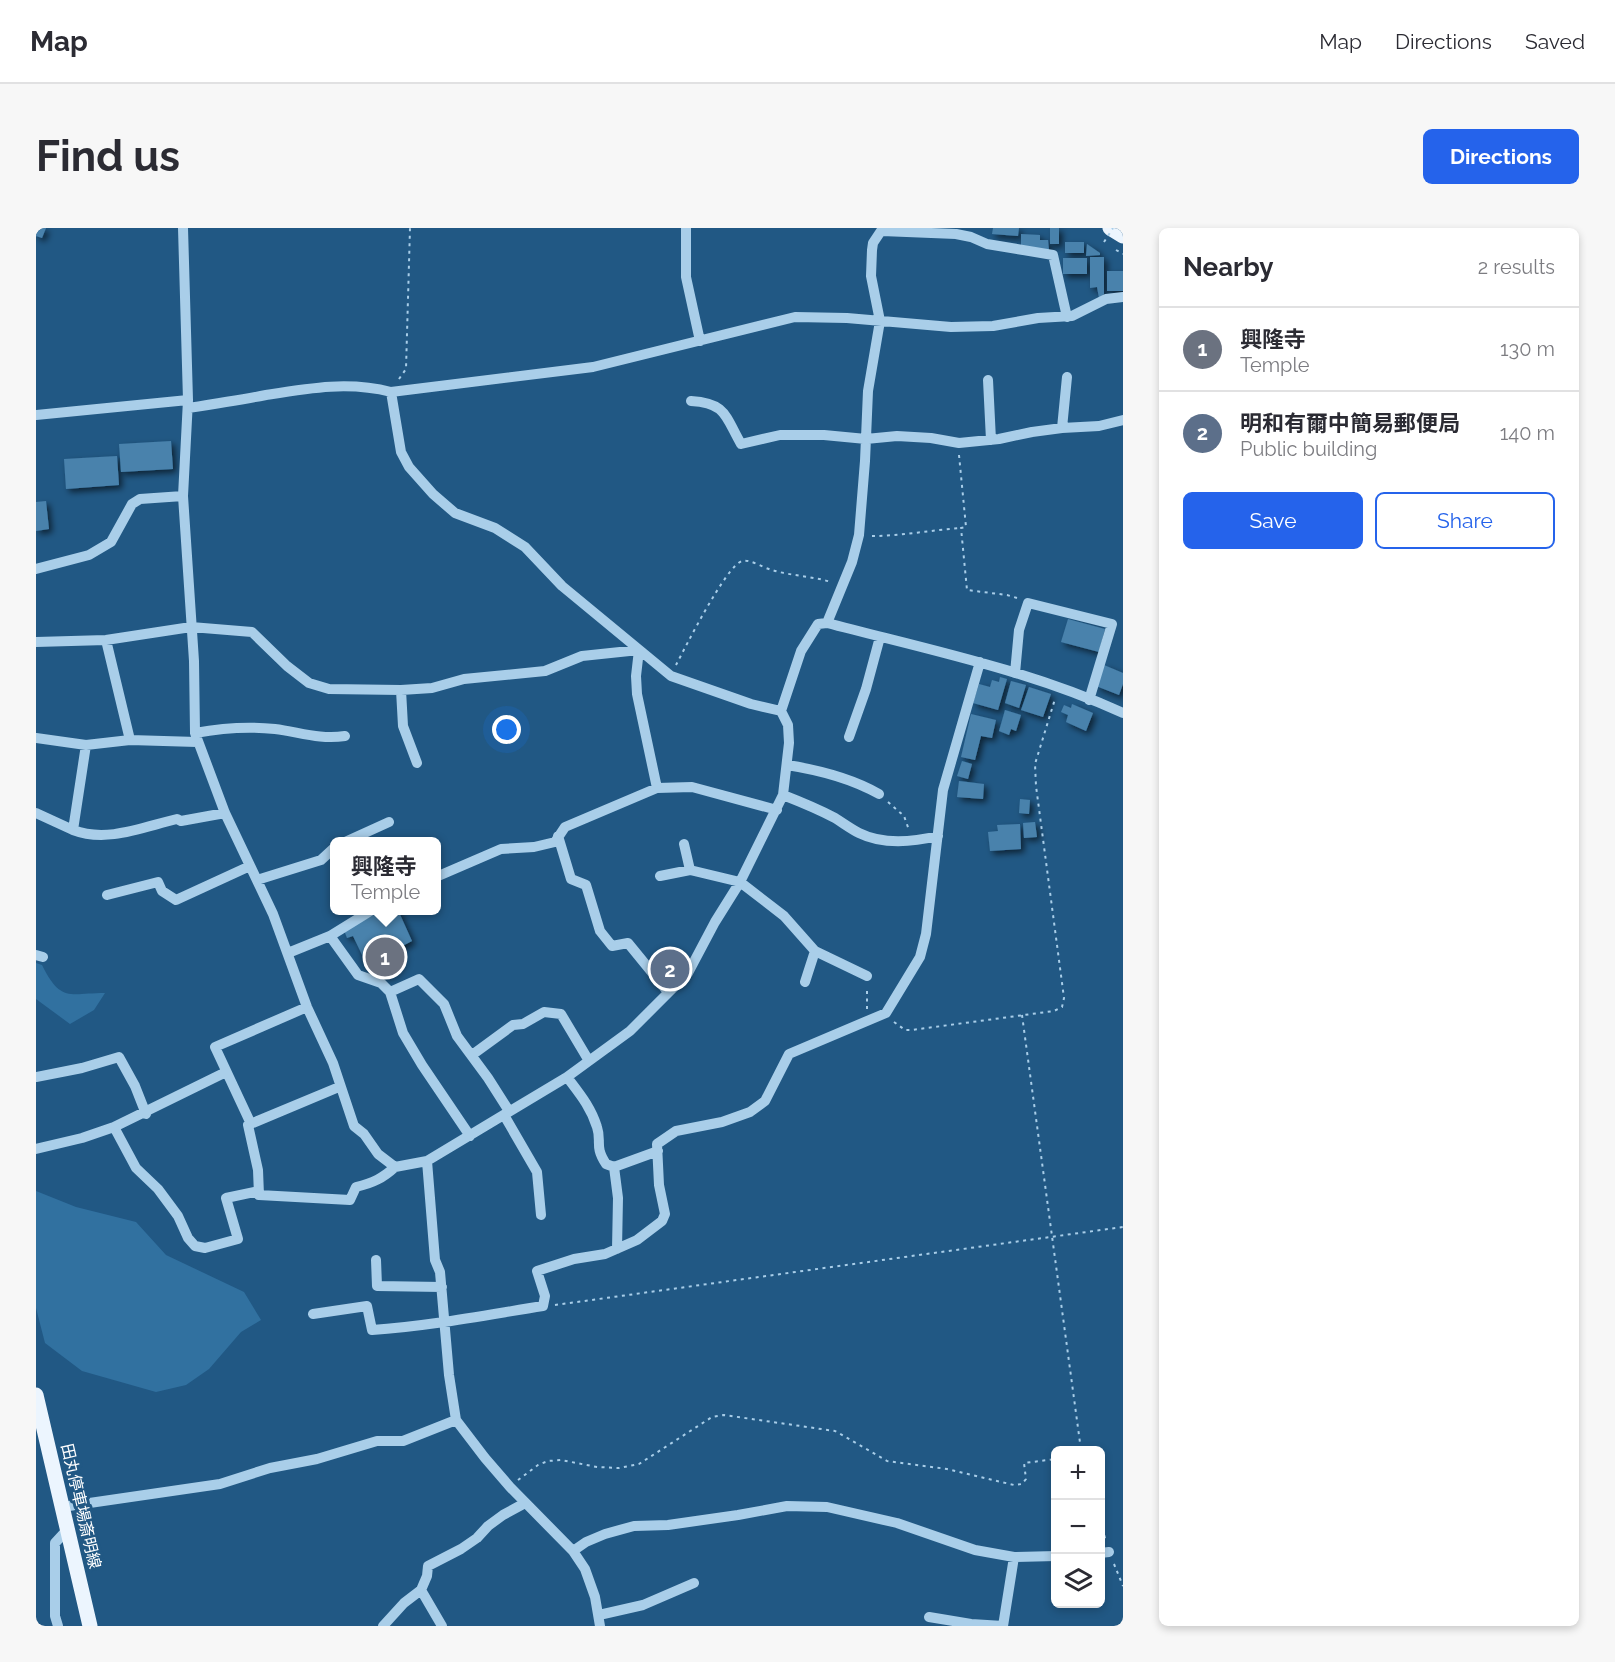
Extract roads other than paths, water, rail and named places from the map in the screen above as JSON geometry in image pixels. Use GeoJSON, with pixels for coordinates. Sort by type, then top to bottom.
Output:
{"type":"FeatureCollection","features":[{"type":"Feature","properties":{"kind":"main road"},"geometry":{"type":"LineString","coordinates":[[1109,233],[1123,236]]}},
{"type":"Feature","properties":{"kind":"main road","name":"田丸停車場斎明線"},"geometry":{"type":"LineString","coordinates":[[36,1395],[90,1626]]}},
{"type":"Feature","properties":{"kind":"street"},"geometry":{"type":"LineString","coordinates":[[183,228],[188,404],[183,496],[194,660],[196,738],[225,813],[273,914],[307,1007],[333,1063],[339,1087],[354,1126],[364,1134],[378,1154],[395,1167]]}},
{"type":"Feature","properties":{"kind":"street"},"geometry":{"type":"LineString","coordinates":[[686,228],[686,277],[700,341]]}},
{"type":"Feature","properties":{"kind":"street"},"geometry":{"type":"LineString","coordinates":[[827,623],[852,562],[859,535],[868,391],[880,321],[871,276],[873,243],[883,229],[956,234],[987,244],[1053,255],[1067,317]]}},
{"type":"Feature","properties":{"kind":"street"},"geometry":{"type":"LineString","coordinates":[[36,415],[188,404],[345,385],[373,387],[391,392],[593,367],[795,317],[962,327],[993,326],[1038,318],[1067,317],[1106,299],[1123,297]]}},
{"type":"Feature","properties":{"kind":"street"},"geometry":{"type":"LineString","coordinates":[[1062,428],[1067,377]]}},
{"type":"Feature","properties":{"kind":"street"},"geometry":{"type":"LineString","coordinates":[[988,381],[991,440]]}},
{"type":"Feature","properties":{"kind":"street"},"geometry":{"type":"LineString","coordinates":[[391,392],[401,452],[409,467],[455,513],[495,528],[525,547],[562,586],[631,641],[670,676],[751,704],[781,711]]}},
{"type":"Feature","properties":{"kind":"street"},"geometry":{"type":"LineString","coordinates":[[691,401],[706,402],[720,408],[741,444],[780,435],[824,435],[866,439],[897,436],[920,437],[958,443],[1062,428],[1099,426],[1123,420]]}},
{"type":"Feature","properties":{"kind":"street"},"geometry":{"type":"LineString","coordinates":[[36,569],[89,555],[111,542],[132,504],[140,500],[183,496]]}},
{"type":"Feature","properties":{"kind":"street"},"geometry":{"type":"LineString","coordinates":[[1015,673],[1019,630],[1028,603],[1113,624],[1089,700]]}},
{"type":"Feature","properties":{"kind":"street"},"geometry":{"type":"LineString","coordinates":[[339,1087],[248,1125],[258,1170],[259,1195],[350,1200],[356,1186],[371,1184],[383,1178],[395,1167],[411,1166],[427,1161],[567,1077],[630,1031],[688,974],[715,922],[740,882],[777,810],[783,795],[788,725],[781,711],[801,651],[818,624],[827,623],[980,662],[1059,687],[1123,713]]}},
{"type":"Feature","properties":{"kind":"street"},"geometry":{"type":"LineString","coordinates":[[36,642],[106,640],[191,627],[252,632],[294,672],[309,683],[329,689],[401,690],[432,688],[464,679],[545,670],[582,656],[639,650]]}},
{"type":"Feature","properties":{"kind":"street"},"geometry":{"type":"LineString","coordinates":[[849,737],[866,689],[880,637]]}},
{"type":"Feature","properties":{"kind":"street"},"geometry":{"type":"LineString","coordinates":[[106,640],[130,740]]}},
{"type":"Feature","properties":{"kind":"street"},"geometry":{"type":"LineString","coordinates":[[639,650],[636,676],[637,694],[657,788]]}},
{"type":"Feature","properties":{"kind":"street"},"geometry":{"type":"LineString","coordinates":[[313,1314],[367,1306],[372,1330],[422,1327],[445,1320],[543,1306],[545,1296],[537,1271],[574,1259],[605,1254],[637,1240],[662,1221],[665,1214],[659,1185],[657,1144],[676,1131],[722,1122],[750,1112],[765,1101],[789,1054],[886,1013],[920,957],[926,934],[943,789],[980,662]]}},
{"type":"Feature","properties":{"kind":"street"},"geometry":{"type":"LineString","coordinates":[[401,690],[403,726],[417,763]]}},
{"type":"Feature","properties":{"kind":"street"},"geometry":{"type":"LineString","coordinates":[[36,738],[86,746],[130,740],[196,738],[223,728],[254,727],[328,738],[345,736]]}},
{"type":"Feature","properties":{"kind":"street"},"geometry":{"type":"LineString","coordinates":[[73,830],[86,746]]}},
{"type":"Feature","properties":{"kind":"street"},"geometry":{"type":"LineString","coordinates":[[786,765],[810,769],[861,784],[879,794]]}},
{"type":"Feature","properties":{"kind":"street"},"geometry":{"type":"LineString","coordinates":[[441,875],[501,849],[534,848],[555,842],[565,826],[657,788],[692,787],[777,810]]}},
{"type":"Feature","properties":{"kind":"street"},"geometry":{"type":"LineString","coordinates":[[783,795],[806,804],[861,834],[897,842],[913,842],[938,836]]}},
{"type":"Feature","properties":{"kind":"street"},"geometry":{"type":"LineString","coordinates":[[36,813],[86,835],[100,837],[177,819],[181,821],[225,813]]}},
{"type":"Feature","properties":{"kind":"street"},"geometry":{"type":"LineString","coordinates":[[356,837],[389,822]]}},
{"type":"Feature","properties":{"kind":"street"},"geometry":{"type":"LineString","coordinates":[[558,836],[571,879],[586,885],[600,931],[612,946],[628,943],[668,992]]}},
{"type":"Feature","properties":{"kind":"street"},"geometry":{"type":"LineString","coordinates":[[684,844],[690,870]]}},
{"type":"Feature","properties":{"kind":"street"},"geometry":{"type":"LineString","coordinates":[[256,880],[321,860],[330,852]]}},
{"type":"Feature","properties":{"kind":"street"},"geometry":{"type":"LineString","coordinates":[[107,895],[158,882],[162,891],[176,900],[250,866]]}},
{"type":"Feature","properties":{"kind":"street"},"geometry":{"type":"LineString","coordinates":[[660,876],[690,870],[740,882],[784,916],[815,951],[867,975]]}},
{"type":"Feature","properties":{"kind":"street"},"geometry":{"type":"LineString","coordinates":[[288,953],[330,936],[364,915]]}},
{"type":"Feature","properties":{"kind":"street"},"geometry":{"type":"LineString","coordinates":[[330,936],[358,975],[381,983],[390,992],[403,1034],[470,1136]]}},
{"type":"Feature","properties":{"kind":"street"},"geometry":{"type":"LineString","coordinates":[[806,982],[815,951]]}},
{"type":"Feature","properties":{"kind":"street"},"geometry":{"type":"LineString","coordinates":[[390,992],[419,979],[444,1004],[457,1036],[472,1055],[537,1172],[541,1215]]}},
{"type":"Feature","properties":{"kind":"street"},"geometry":{"type":"LineString","coordinates":[[252,1124],[215,1047],[307,1007]]}},
{"type":"Feature","properties":{"kind":"street"},"geometry":{"type":"LineString","coordinates":[[472,1055],[513,1025],[523,1024],[544,1012],[561,1014],[589,1061]]}},
{"type":"Feature","properties":{"kind":"street"},"geometry":{"type":"LineString","coordinates":[[36,1077],[82,1068],[119,1057],[135,1086],[146,1114]]}},
{"type":"Feature","properties":{"kind":"street"},"geometry":{"type":"LineString","coordinates":[[36,1149],[82,1138],[114,1127],[146,1114],[226,1072]]}},
{"type":"Feature","properties":{"kind":"street"},"geometry":{"type":"LineString","coordinates":[[567,1077],[587,1103],[598,1130],[598,1145],[606,1164],[614,1167],[658,1151]]}},
{"type":"Feature","properties":{"kind":"street"},"geometry":{"type":"LineString","coordinates":[[114,1127],[136,1168],[158,1189],[178,1216],[188,1238],[195,1246],[205,1248],[238,1239],[226,1198],[259,1191]]}},
{"type":"Feature","properties":{"kind":"street"},"geometry":{"type":"LineString","coordinates":[[427,1161],[435,1260],[440,1272],[442,1287],[449,1376],[456,1420],[510,1487],[573,1551],[585,1569],[595,1597],[599,1621],[694,1583]]}},
{"type":"Feature","properties":{"kind":"street"},"geometry":{"type":"LineString","coordinates":[[614,1167],[618,1198],[617,1249]]}},
{"type":"Feature","properties":{"kind":"street"},"geometry":{"type":"LineString","coordinates":[[376,1260],[377,1286],[442,1287]]}},
{"type":"Feature","properties":{"kind":"street"},"geometry":{"type":"LineString","coordinates":[[62,1507],[220,1484],[270,1468],[317,1459],[377,1441],[403,1441],[456,1420]]}},
{"type":"Feature","properties":{"kind":"street"},"geometry":{"type":"LineString","coordinates":[[383,1626],[404,1603],[421,1590],[427,1576],[428,1566],[477,1538],[503,1515],[525,1503]]}},
{"type":"Feature","properties":{"kind":"street"},"geometry":{"type":"LineString","coordinates":[[573,1551],[586,1542],[605,1534],[634,1527],[668,1525],[787,1506],[827,1507],[897,1523],[975,1550],[1014,1557],[1051,1556]]}},
{"type":"Feature","properties":{"kind":"street"},"geometry":{"type":"LineString","coordinates":[[58,1626],[55,1616],[56,1543],[68,1530]]}},
{"type":"Feature","properties":{"kind":"street"},"geometry":{"type":"LineString","coordinates":[[929,1617],[971,1624],[1004,1626],[1014,1557]]}},
{"type":"Feature","properties":{"kind":"street"},"geometry":{"type":"LineString","coordinates":[[421,1590],[442,1626]]}},
{"type":"Feature","properties":{"kind":"place","name":"興隆寺"},"geometry":{"type":"Point","coordinates":[385,957]}},
{"type":"Feature","properties":{"kind":"place","name":"明和有爾中簡易郵便局"},"geometry":{"type":"Point","coordinates":[670,969]}}]}
